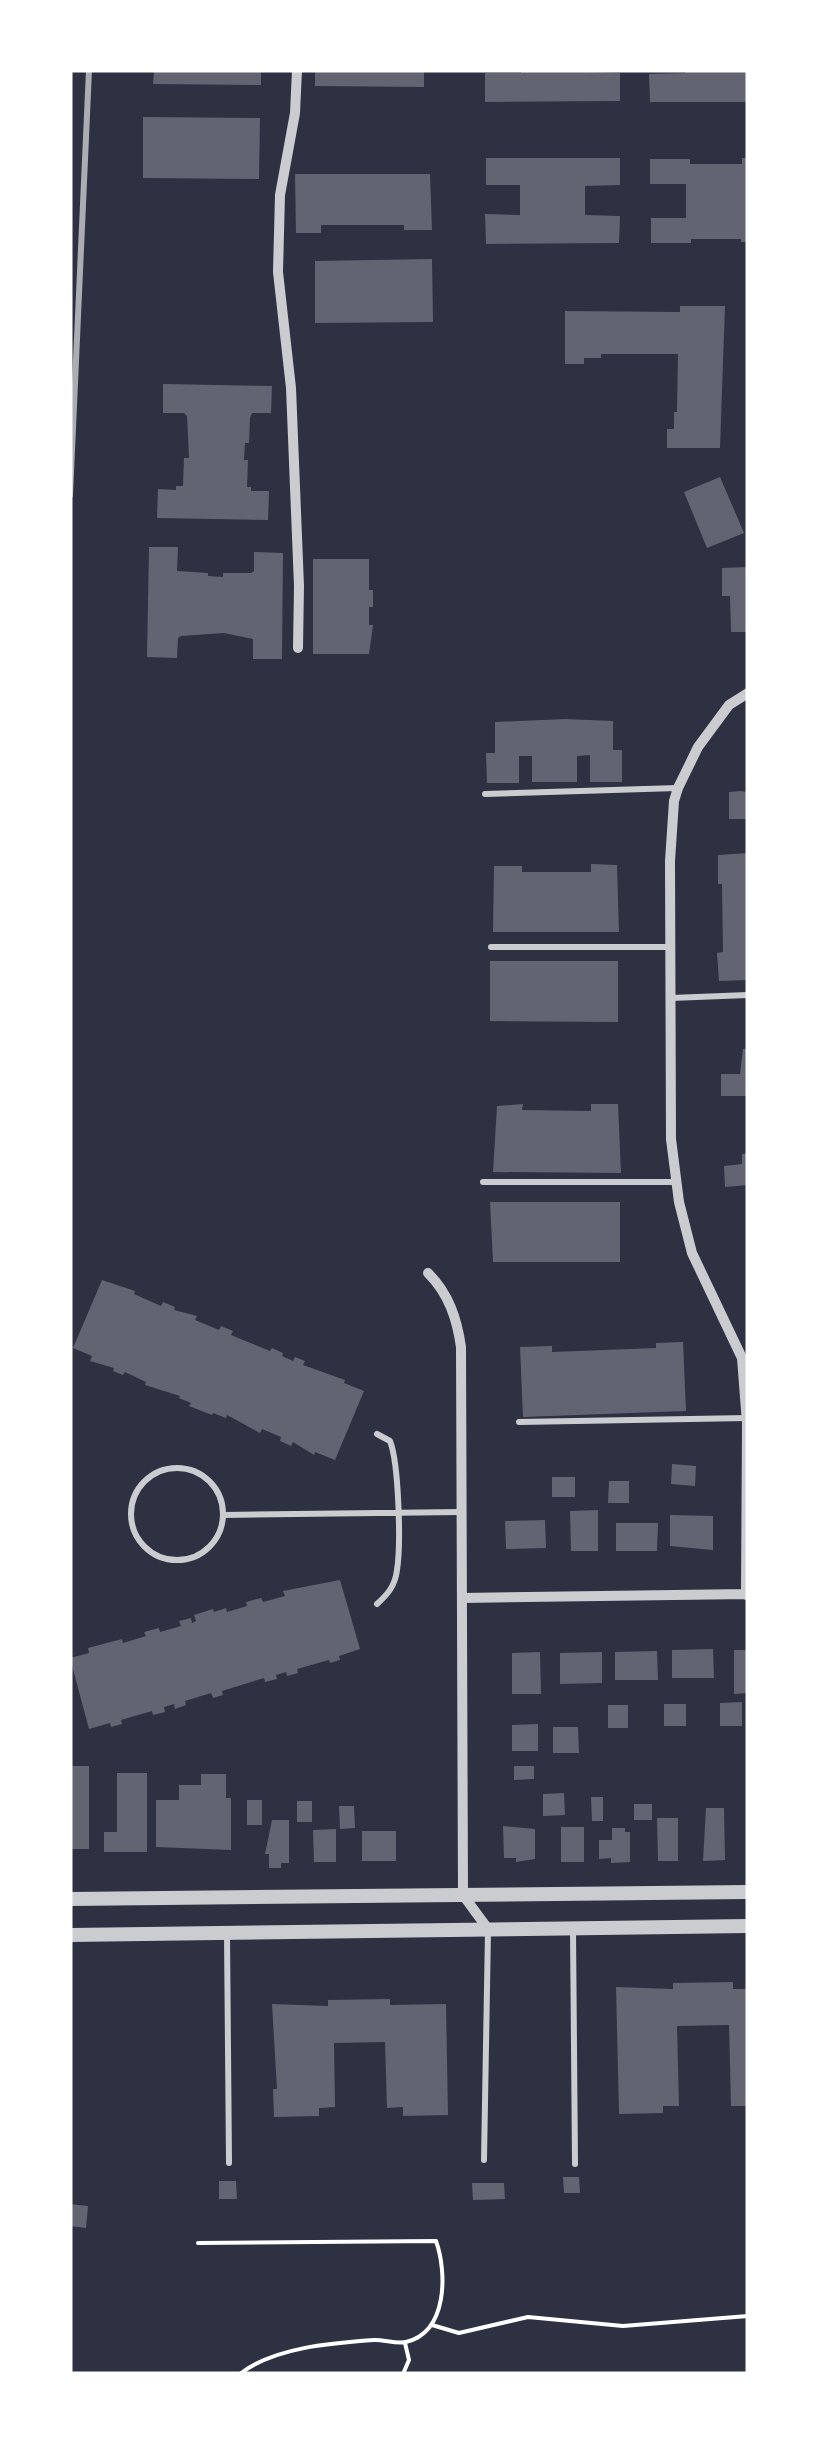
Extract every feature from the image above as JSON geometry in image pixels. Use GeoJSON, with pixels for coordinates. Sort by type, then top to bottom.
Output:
{"type":"FeatureCollection","features":[{"type":"Feature","properties":{"kind":"street"},"geometry":{"type":"LineString","coordinates":[[298,70],[295,113],[280,195],[278,272],[291,388],[298,648]]}},
{"type":"Feature","properties":{"kind":"street"},"geometry":{"type":"LineString","coordinates":[[462,1598],[747,1594],[742,1358],[692,1253],[671,1139],[670,861],[678,788],[698,747],[729,706],[748,693]]}},
{"type":"Feature","properties":{"kind":"street"},"geometry":{"type":"LineString","coordinates":[[428,1273],[440,1285],[458,1320],[462,1347],[463,1894],[488,1929]]}},
{"type":"Feature","properties":{"kind":"street"},"geometry":{"type":"LineString","coordinates":[[70,1899],[748,1892]]}},
{"type":"Feature","properties":{"kind":"street"},"geometry":{"type":"LineString","coordinates":[[70,1935],[748,1926]]}},
{"type":"Feature","properties":{"kind":"lane"},"geometry":{"type":"LineString","coordinates":[[485,794],[678,788]]}},
{"type":"Feature","properties":{"kind":"lane"},"geometry":{"type":"LineString","coordinates":[[491,948],[670,948]]}},
{"type":"Feature","properties":{"kind":"lane"},"geometry":{"type":"LineString","coordinates":[[670,998],[748,995]]}},
{"type":"Feature","properties":{"kind":"lane"},"geometry":{"type":"LineString","coordinates":[[483,1182],[676,1182]]}},
{"type":"Feature","properties":{"kind":"lane"},"geometry":{"type":"LineString","coordinates":[[519,1422],[746,1418]]}},
{"type":"Feature","properties":{"kind":"lane"},"geometry":{"type":"LineString","coordinates":[[376,1604],[391,1592],[398,1570],[397,1459],[390,1441],[378,1434]]}},
{"type":"Feature","properties":{"kind":"lane"},"geometry":{"type":"LineString","coordinates":[[171,1468],[202,1475],[221,1499],[224,1515],[222,1529],[204,1552],[176,1560],[149,1551],[133,1527],[131,1512],[134,1496],[143,1483],[171,1468]]}},
{"type":"Feature","properties":{"kind":"lane"},"geometry":{"type":"LineString","coordinates":[[224,1515],[462,1512]]}},
{"type":"Feature","properties":{"kind":"lane"},"geometry":{"type":"LineString","coordinates":[[573,1928],[575,2164]]}},
{"type":"Feature","properties":{"kind":"lane"},"geometry":{"type":"LineString","coordinates":[[484,2160],[488,1929]]}},
{"type":"Feature","properties":{"kind":"lane"},"geometry":{"type":"LineString","coordinates":[[227,1933],[229,2163]]}},
{"type":"Feature","properties":{"kind":"path"},"geometry":{"type":"LineString","coordinates":[[198,2243],[436,2241],[442,2282],[440,2302],[432,2324],[405,2343],[357,2342],[298,2351],[252,2364],[240,2374]]}},
{"type":"Feature","properties":{"kind":"path"},"geometry":{"type":"LineString","coordinates":[[432,2324],[460,2334],[528,2317],[623,2326],[748,2317]]}},
{"type":"Feature","properties":{"kind":"path"},"geometry":{"type":"LineString","coordinates":[[403,2374],[410,2360],[405,2343]]}},
{"type":"Feature","properties":{"kind":"building"},"geometry":{"type":"Polygon","coordinates":[[[154,70],[261,70],[261,85],[153,84],[154,70]]]}},
{"type":"Feature","properties":{"kind":"building"},"geometry":{"type":"Polygon","coordinates":[[[315,70],[424,70],[424,87],[315,86],[315,70]]]}},
{"type":"Feature","properties":{"kind":"building"},"geometry":{"type":"Polygon","coordinates":[[[748,70],[748,102],[650,102],[649,74],[748,70]]]}},
{"type":"Feature","properties":{"kind":"building"},"geometry":{"type":"Polygon","coordinates":[[[485,73],[620,73],[620,101],[485,102],[485,73]]]}},
{"type":"Feature","properties":{"kind":"building"},"geometry":{"type":"Polygon","coordinates":[[[143,117],[260,118],[259,179],[143,178],[143,117]]]}},
{"type":"Feature","properties":{"kind":"building"},"geometry":{"type":"Polygon","coordinates":[[[486,158],[620,158],[620,185],[585,186],[585,215],[620,216],[619,243],[486,244],[485,214],[520,215],[520,185],[486,185],[486,158]]]}},
{"type":"Feature","properties":{"kind":"building"},"geometry":{"type":"Polygon","coordinates":[[[742,158],[748,158],[748,242],[691,239],[691,243],[651,243],[651,218],[686,218],[686,184],[650,184],[650,159],[742,164],[742,158]]]}},
{"type":"Feature","properties":{"kind":"building"},"geometry":{"type":"Polygon","coordinates":[[[295,174],[430,174],[432,230],[404,230],[404,225],[321,225],[321,233],[296,233],[295,174]]]}},
{"type":"Feature","properties":{"kind":"building"},"geometry":{"type":"Polygon","coordinates":[[[432,259],[433,322],[315,323],[315,261],[432,259]]]}},
{"type":"Feature","properties":{"kind":"building"},"geometry":{"type":"Polygon","coordinates":[[[680,306],[725,306],[720,448],[667,448],[667,429],[674,429],[677,412],[678,354],[601,354],[601,358],[584,358],[584,364],[565,364],[565,311],[680,312],[680,306]]]}},
{"type":"Feature","properties":{"kind":"building"},"geometry":{"type":"Polygon","coordinates":[[[163,384],[272,386],[271,413],[252,413],[250,418],[244,460],[248,460],[247,487],[251,491],[269,491],[268,520],[157,518],[158,489],[176,490],[176,486],[183,486],[184,458],[189,458],[187,416],[163,413],[163,384]]]}},
{"type":"Feature","properties":{"kind":"building"},"geometry":{"type":"Polygon","coordinates":[[[720,477],[744,533],[707,548],[684,492],[720,477]]]}},
{"type":"Feature","properties":{"kind":"building"},"geometry":{"type":"Polygon","coordinates":[[[149,547],[178,547],[177,571],[223,577],[223,573],[254,571],[254,552],[283,553],[282,659],[253,659],[253,639],[224,633],[181,636],[177,658],[147,657],[149,547]]]}},
{"type":"Feature","properties":{"kind":"building"},"geometry":{"type":"Polygon","coordinates":[[[313,559],[369,559],[373,607],[369,607],[369,625],[373,625],[369,654],[313,654],[313,559]]]}},
{"type":"Feature","properties":{"kind":"building"},"geometry":{"type":"Polygon","coordinates":[[[748,567],[748,632],[731,632],[730,596],[722,596],[722,568],[748,567]]]}},
{"type":"Feature","properties":{"kind":"building"},"geometry":{"type":"Polygon","coordinates":[[[613,721],[613,750],[622,750],[622,782],[590,782],[590,755],[577,756],[577,782],[532,782],[532,756],[519,756],[519,783],[487,783],[486,753],[495,753],[495,722],[613,721]]]}},
{"type":"Feature","properties":{"kind":"building"},"geometry":{"type":"Polygon","coordinates":[[[729,792],[748,792],[748,819],[729,819],[729,792]]]}},
{"type":"Feature","properties":{"kind":"building"},"geometry":{"type":"Polygon","coordinates":[[[748,853],[748,980],[719,981],[717,953],[723,952],[718,855],[748,853]]]}},
{"type":"Feature","properties":{"kind":"building"},"geometry":{"type":"Polygon","coordinates":[[[591,864],[617,865],[619,932],[493,932],[494,866],[522,866],[522,872],[591,872],[591,864]]]}},
{"type":"Feature","properties":{"kind":"building"},"geometry":{"type":"Polygon","coordinates":[[[490,961],[618,961],[618,1022],[490,1021],[490,961]]]}},
{"type":"Feature","properties":{"kind":"building"},"geometry":{"type":"Polygon","coordinates":[[[743,1049],[748,1049],[746,1096],[721,1096],[721,1074],[740,1074],[743,1049]]]}},
{"type":"Feature","properties":{"kind":"building"},"geometry":{"type":"Polygon","coordinates":[[[523,1104],[522,1110],[591,1111],[591,1104],[618,1104],[621,1173],[493,1172],[497,1106],[523,1104]]]}},
{"type":"Feature","properties":{"kind":"building"},"geometry":{"type":"Polygon","coordinates":[[[748,1153],[748,1185],[725,1187],[724,1166],[742,1164],[742,1154],[748,1153]]]}},
{"type":"Feature","properties":{"kind":"building"},"geometry":{"type":"Polygon","coordinates":[[[490,1202],[620,1202],[620,1262],[493,1262],[490,1202]]]}},
{"type":"Feature","properties":{"kind":"building"},"geometry":{"type":"Polygon","coordinates":[[[102,1280],[135,1291],[134,1294],[161,1306],[163,1302],[175,1307],[174,1310],[197,1316],[195,1320],[219,1330],[221,1326],[233,1331],[231,1335],[270,1351],[272,1348],[293,1361],[295,1357],[305,1361],[303,1365],[364,1391],[335,1460],[315,1452],[314,1455],[293,1442],[291,1446],[280,1441],[281,1437],[262,1429],[260,1433],[227,1415],[212,1415],[189,1406],[191,1403],[180,1396],[90,1361],[92,1356],[73,1348],[102,1280]]]}},
{"type":"Feature","properties":{"kind":"building"},"geometry":{"type":"Polygon","coordinates":[[[683,1342],[686,1411],[523,1417],[520,1347],[552,1346],[552,1352],[656,1348],[656,1343],[683,1342]]]}},
{"type":"Feature","properties":{"kind":"building"},"geometry":{"type":"Polygon","coordinates":[[[672,1464],[696,1466],[695,1486],[671,1484],[672,1464]]]}},
{"type":"Feature","properties":{"kind":"building"},"geometry":{"type":"Polygon","coordinates":[[[552,1477],[575,1477],[575,1497],[552,1497],[552,1477]]]}},
{"type":"Feature","properties":{"kind":"building"},"geometry":{"type":"Polygon","coordinates":[[[609,1481],[629,1481],[629,1503],[608,1503],[609,1481]]]}},
{"type":"Feature","properties":{"kind":"building"},"geometry":{"type":"Polygon","coordinates":[[[598,1510],[598,1551],[571,1551],[570,1511],[598,1510]]]}},
{"type":"Feature","properties":{"kind":"building"},"geometry":{"type":"Polygon","coordinates":[[[670,1515],[713,1516],[713,1550],[670,1546],[670,1515]]]}},
{"type":"Feature","properties":{"kind":"building"},"geometry":{"type":"Polygon","coordinates":[[[545,1520],[546,1548],[506,1549],[505,1521],[545,1520]]]}},
{"type":"Feature","properties":{"kind":"building"},"geometry":{"type":"Polygon","coordinates":[[[616,1523],[658,1523],[657,1551],[616,1551],[616,1523]]]}},
{"type":"Feature","properties":{"kind":"building"},"geometry":{"type":"Polygon","coordinates":[[[340,1580],[360,1649],[339,1656],[340,1660],[297,1669],[298,1673],[287,1676],[286,1672],[276,1675],[277,1679],[265,1682],[264,1678],[222,1691],[223,1695],[213,1698],[211,1693],[185,1701],[186,1705],[175,1709],[174,1704],[164,1707],[165,1712],[153,1715],[152,1711],[121,1720],[122,1724],[89,1729],[70,1658],[89,1653],[88,1648],[122,1639],[123,1643],[146,1636],[144,1632],[181,1626],[179,1621],[191,1618],[192,1623],[196,1621],[194,1615],[213,1609],[214,1612],[226,1608],[227,1612],[247,1606],[246,1602],[285,1596],[283,1591],[340,1580]]]}},
{"type":"Feature","properties":{"kind":"building"},"geometry":{"type":"Polygon","coordinates":[[[713,1649],[714,1678],[672,1678],[672,1650],[713,1649]]]}},
{"type":"Feature","properties":{"kind":"building"},"geometry":{"type":"Polygon","coordinates":[[[734,1650],[748,1650],[748,1693],[734,1694],[734,1650]]]}},
{"type":"Feature","properties":{"kind":"building"},"geometry":{"type":"Polygon","coordinates":[[[657,1651],[658,1680],[615,1680],[615,1652],[657,1651]]]}},
{"type":"Feature","properties":{"kind":"building"},"geometry":{"type":"Polygon","coordinates":[[[540,1652],[541,1694],[512,1694],[512,1653],[540,1652]]]}},
{"type":"Feature","properties":{"kind":"building"},"geometry":{"type":"Polygon","coordinates":[[[602,1652],[602,1683],[560,1684],[560,1653],[602,1652]]]}},
{"type":"Feature","properties":{"kind":"building"},"geometry":{"type":"Polygon","coordinates":[[[742,1702],[742,1726],[720,1726],[720,1703],[742,1702]]]}},
{"type":"Feature","properties":{"kind":"building"},"geometry":{"type":"Polygon","coordinates":[[[664,1704],[686,1704],[686,1726],[664,1726],[664,1704]]]}},
{"type":"Feature","properties":{"kind":"building"},"geometry":{"type":"Polygon","coordinates":[[[608,1705],[628,1705],[628,1728],[608,1728],[608,1705]]]}},
{"type":"Feature","properties":{"kind":"building"},"geometry":{"type":"Polygon","coordinates":[[[538,1724],[538,1751],[512,1751],[512,1725],[538,1724]]]}},
{"type":"Feature","properties":{"kind":"building"},"geometry":{"type":"Polygon","coordinates":[[[553,1727],[578,1727],[579,1753],[553,1753],[553,1727]]]}},
{"type":"Feature","properties":{"kind":"building"},"geometry":{"type":"Polygon","coordinates":[[[70,1766],[89,1766],[89,1849],[70,1849],[70,1766]]]}},
{"type":"Feature","properties":{"kind":"building"},"geometry":{"type":"Polygon","coordinates":[[[514,1766],[534,1766],[534,1779],[514,1780],[514,1766]]]}},
{"type":"Feature","properties":{"kind":"building"},"geometry":{"type":"Polygon","coordinates":[[[117,1773],[147,1773],[147,1852],[104,1852],[104,1832],[117,1832],[117,1773]]]}},
{"type":"Feature","properties":{"kind":"building"},"geometry":{"type":"Polygon","coordinates":[[[201,1774],[226,1774],[226,1798],[231,1798],[231,1850],[156,1847],[156,1800],[179,1800],[179,1785],[201,1785],[201,1774]]]}},
{"type":"Feature","properties":{"kind":"building"},"geometry":{"type":"Polygon","coordinates":[[[564,1793],[565,1815],[543,1816],[543,1794],[564,1793]]]}},
{"type":"Feature","properties":{"kind":"building"},"geometry":{"type":"Polygon","coordinates":[[[591,1797],[603,1797],[603,1821],[592,1821],[591,1797]]]}},
{"type":"Feature","properties":{"kind":"building"},"geometry":{"type":"Polygon","coordinates":[[[247,1800],[262,1800],[262,1825],[247,1825],[247,1800]]]}},
{"type":"Feature","properties":{"kind":"building"},"geometry":{"type":"Polygon","coordinates":[[[297,1801],[312,1801],[312,1822],[297,1822],[297,1801]]]}},
{"type":"Feature","properties":{"kind":"building"},"geometry":{"type":"Polygon","coordinates":[[[634,1804],[652,1804],[652,1820],[634,1820],[634,1804]]]}},
{"type":"Feature","properties":{"kind":"building"},"geometry":{"type":"Polygon","coordinates":[[[339,1806],[354,1806],[355,1828],[340,1829],[339,1806]]]}},
{"type":"Feature","properties":{"kind":"building"},"geometry":{"type":"Polygon","coordinates":[[[706,1808],[724,1808],[725,1860],[703,1861],[706,1808]]]}},
{"type":"Feature","properties":{"kind":"building"},"geometry":{"type":"Polygon","coordinates":[[[657,1818],[678,1818],[678,1861],[658,1861],[657,1818]]]}},
{"type":"Feature","properties":{"kind":"building"},"geometry":{"type":"Polygon","coordinates":[[[272,1820],[289,1820],[289,1863],[281,1863],[281,1868],[269,1868],[269,1854],[265,1854],[272,1820]]]}},
{"type":"Feature","properties":{"kind":"building"},"geometry":{"type":"Polygon","coordinates":[[[503,1826],[535,1829],[535,1859],[516,1862],[516,1858],[504,1858],[503,1826]]]}},
{"type":"Feature","properties":{"kind":"building"},"geometry":{"type":"Polygon","coordinates":[[[561,1827],[584,1827],[584,1862],[561,1862],[561,1827]]]}},
{"type":"Feature","properties":{"kind":"building"},"geometry":{"type":"Polygon","coordinates":[[[612,1828],[630,1832],[630,1862],[599,1859],[599,1840],[612,1840],[612,1828]]]}},
{"type":"Feature","properties":{"kind":"building"},"geometry":{"type":"Polygon","coordinates":[[[336,1829],[336,1862],[314,1862],[313,1830],[336,1829]]]}},
{"type":"Feature","properties":{"kind":"building"},"geometry":{"type":"Polygon","coordinates":[[[362,1831],[396,1831],[396,1861],[362,1861],[362,1831]]]}},
{"type":"Feature","properties":{"kind":"building"},"geometry":{"type":"Polygon","coordinates":[[[733,1982],[733,1989],[748,1989],[748,2106],[731,2106],[729,2025],[677,2026],[679,2106],[663,2106],[663,2113],[619,2114],[616,1987],[673,1989],[673,1983],[733,1982]]]}},
{"type":"Feature","properties":{"kind":"building"},"geometry":{"type":"Polygon","coordinates":[[[390,1999],[390,2005],[446,2004],[448,2115],[403,2116],[403,2107],[387,2108],[385,2042],[334,2043],[335,2107],[319,2108],[319,2116],[274,2117],[273,2089],[277,2089],[272,2004],[328,2006],[328,2000],[390,1999]]]}},
{"type":"Feature","properties":{"kind":"building"},"geometry":{"type":"Polygon","coordinates":[[[563,2177],[579,2177],[580,2193],[564,2193],[563,2177]]]}},
{"type":"Feature","properties":{"kind":"building"},"geometry":{"type":"Polygon","coordinates":[[[219,2181],[236,2181],[237,2199],[219,2199],[219,2181]]]}},
{"type":"Feature","properties":{"kind":"building"},"geometry":{"type":"Polygon","coordinates":[[[472,2183],[504,2183],[505,2199],[473,2200],[472,2183]]]}},
{"type":"Feature","properties":{"kind":"building"},"geometry":{"type":"Polygon","coordinates":[[[70,2204],[88,2206],[86,2228],[70,2226],[70,2204]]]}},
{"type":"Feature","properties":{"kind":"railway"},"geometry":{"type":"LineString","coordinates":[[70,495],[89,70]]}}]}
